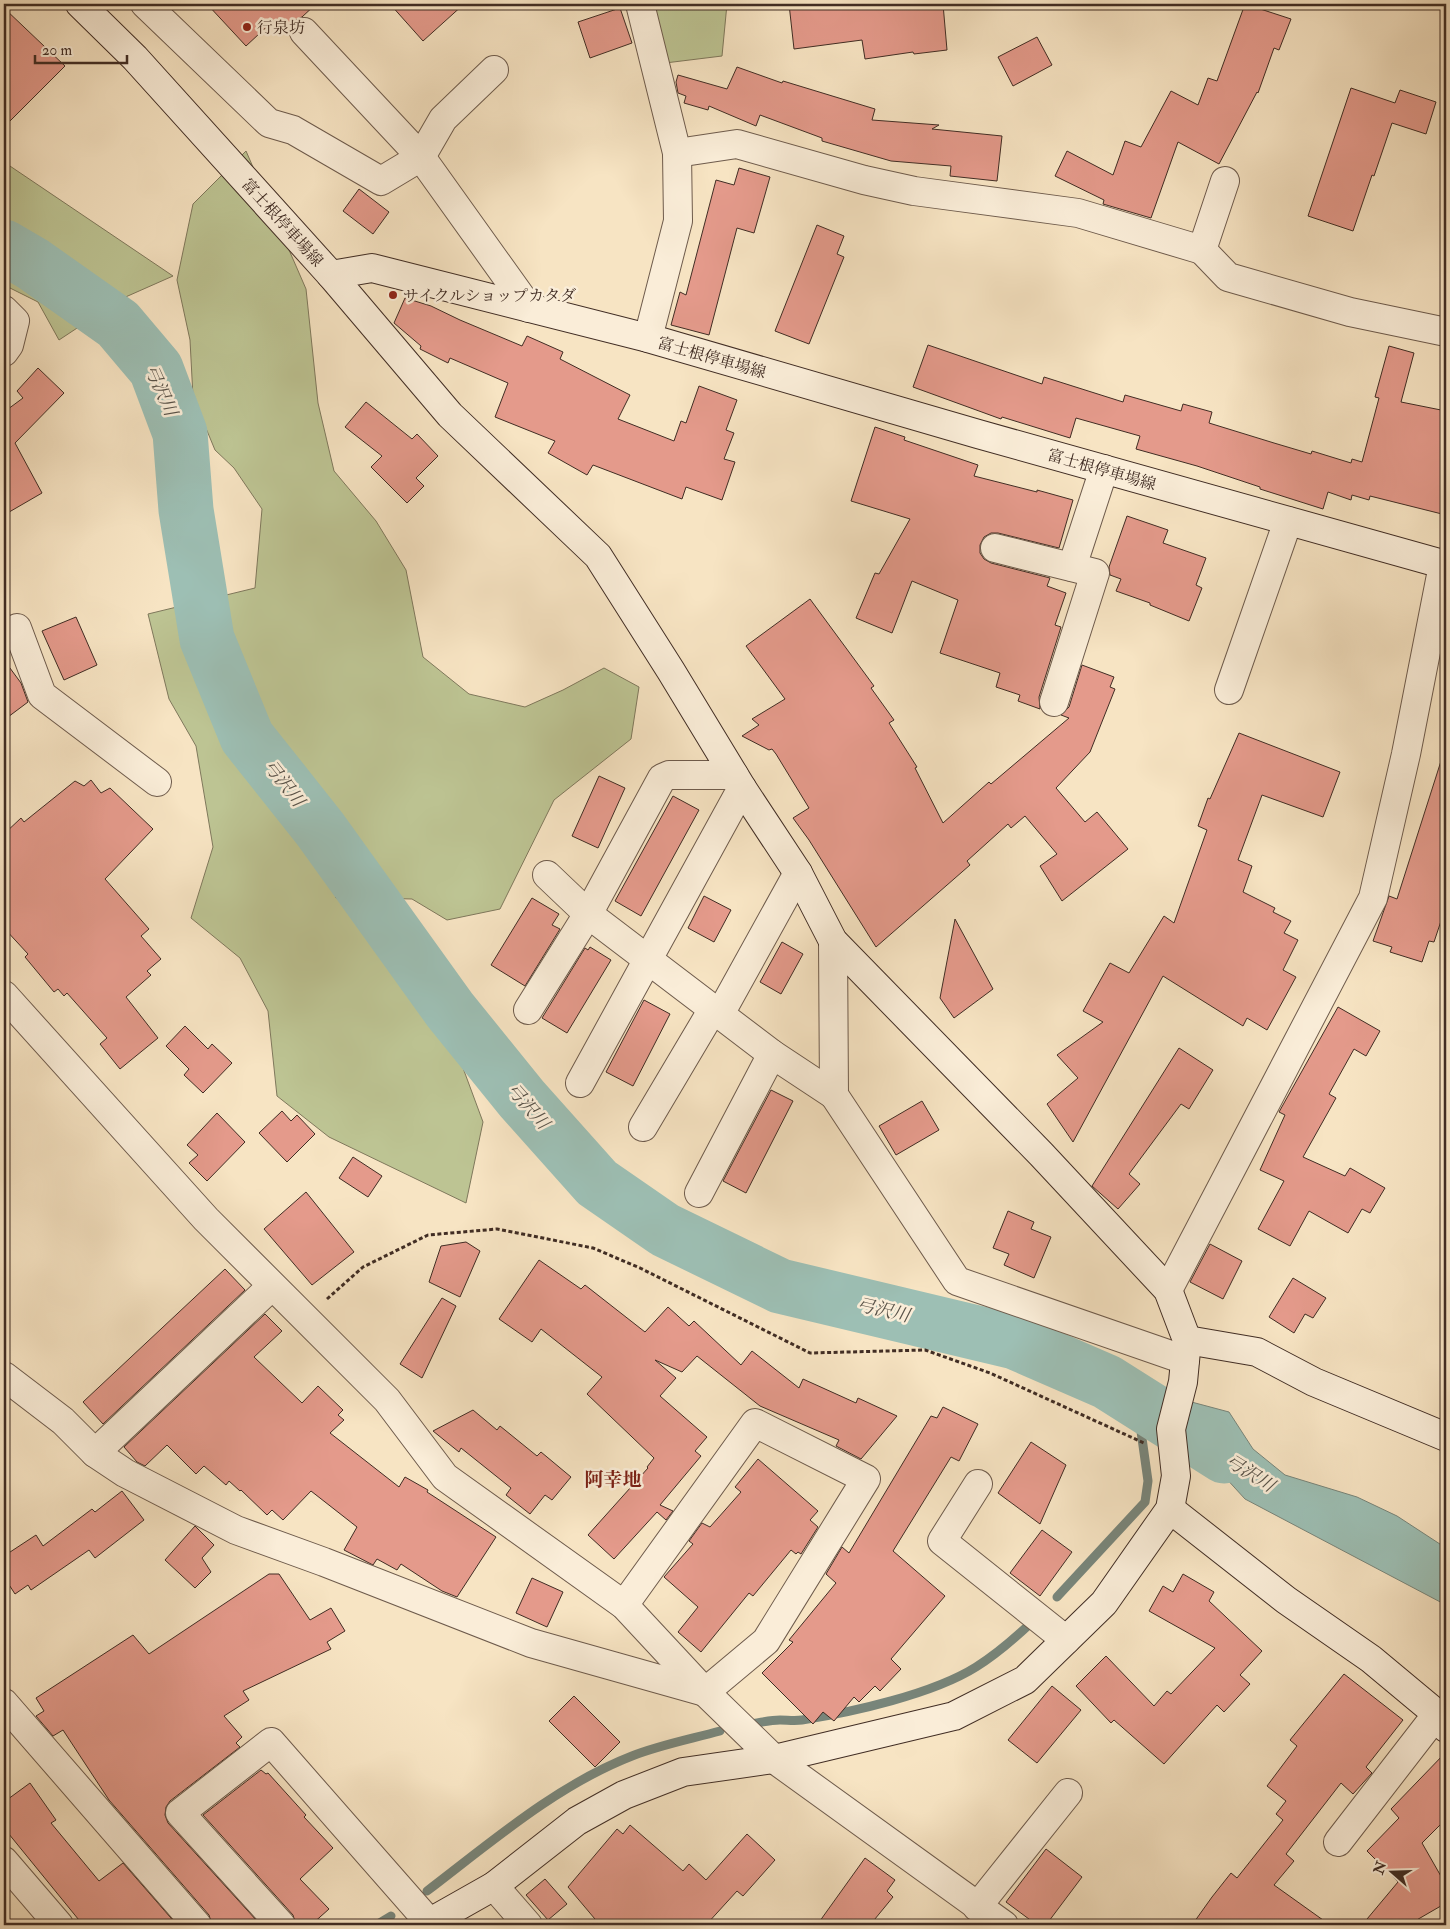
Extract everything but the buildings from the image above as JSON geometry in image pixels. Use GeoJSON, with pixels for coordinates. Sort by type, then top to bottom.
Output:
{"type":"FeatureCollection","features":[{"type":"Feature","properties":{"kind":"street","name":"富士根停車場線"},"geometry":{"type":"LineString","coordinates":[[80,4],[135,58],[331,275],[372,268],[648,338],[1445,565]]}},
{"type":"Feature","properties":{"kind":"street"},"geometry":{"type":"LineString","coordinates":[[145,4],[270,123],[293,130],[382,181],[421,157],[443,119],[494,70]]}},
{"type":"Feature","properties":{"kind":"street"},"geometry":{"type":"LineString","coordinates":[[640,4],[677,153],[678,221],[648,338]]}},
{"type":"Feature","properties":{"kind":"street"},"geometry":{"type":"LineString","coordinates":[[304,32],[421,157],[529,308]]}},
{"type":"Feature","properties":{"kind":"street"},"geometry":{"type":"LineString","coordinates":[[677,153],[737,144],[864,180],[914,191],[1078,213],[1202,250],[1228,277],[1350,312],[1446,332]]}},
{"type":"Feature","properties":{"kind":"street"},"geometry":{"type":"LineString","coordinates":[[1202,250],[1225,181]]}},
{"type":"Feature","properties":{"kind":"street"},"geometry":{"type":"LineString","coordinates":[[281,1925],[180,1813],[271,1742],[427,1924],[494,1886],[577,1821],[624,1795],[683,1772],[774,1759],[954,1716],[1025,1680],[1104,1603],[1170,1509],[1176,1476],[1171,1429],[1185,1361],[1168,1290],[1041,1154],[833,941],[798,873],[738,781],[671,670],[598,556],[450,415],[331,275]]}},
{"type":"Feature","properties":{"kind":"street"},"geometry":{"type":"LineString","coordinates":[[4,310],[15,321],[9,345],[4,352]]}},
{"type":"Feature","properties":{"kind":"street"},"geometry":{"type":"LineString","coordinates":[[1072,567],[1104,469]]}},
{"type":"Feature","properties":{"kind":"street"},"geometry":{"type":"LineString","coordinates":[[1229,690],[1288,521]]}},
{"type":"Feature","properties":{"kind":"street"},"geometry":{"type":"LineString","coordinates":[[995,548],[1095,573],[1054,702]]}},
{"type":"Feature","properties":{"kind":"street"},"geometry":{"type":"LineString","coordinates":[[1168,1290],[1373,898],[1406,754],[1445,565]]}},
{"type":"Feature","properties":{"kind":"street"},"geometry":{"type":"LineString","coordinates":[[4,635],[17,628],[42,695],[157,782]]}},
{"type":"Feature","properties":{"kind":"street"},"geometry":{"type":"LineString","coordinates":[[528,1010],[588,914],[662,778],[669,774],[738,781]]}},
{"type":"Feature","properties":{"kind":"street"},"geometry":{"type":"LineString","coordinates":[[580,1083],[649,959],[738,781]]}},
{"type":"Feature","properties":{"kind":"street"},"geometry":{"type":"LineString","coordinates":[[643,1127],[716,1011],[798,873]]}},
{"type":"Feature","properties":{"kind":"street"},"geometry":{"type":"LineString","coordinates":[[547,875],[588,914],[772,1054],[834,1095],[958,1281],[1185,1361],[1258,1352],[1314,1382],[1446,1437]]}},
{"type":"Feature","properties":{"kind":"street"},"geometry":{"type":"LineString","coordinates":[[833,941],[834,1095]]}},
{"type":"Feature","properties":{"kind":"street"},"geometry":{"type":"LineString","coordinates":[[4,995],[206,1219],[387,1400],[444,1477],[624,1605],[705,1692],[774,1759],[1004,1925]]}},
{"type":"Feature","properties":{"kind":"street"},"geometry":{"type":"LineString","coordinates":[[699,1193],[772,1054]]}},
{"type":"Feature","properties":{"kind":"street"},"geometry":{"type":"LineString","coordinates":[[95,1453],[272,1286]]}},
{"type":"Feature","properties":{"kind":"street"},"geometry":{"type":"LineString","coordinates":[[4,1376],[63,1421],[95,1453],[125,1473],[236,1530],[324,1562],[531,1643],[705,1692]]}},
{"type":"Feature","properties":{"kind":"street"},"geometry":{"type":"LineString","coordinates":[[624,1605],[755,1423],[866,1479],[766,1641],[705,1692]]}},
{"type":"Feature","properties":{"kind":"street"},"geometry":{"type":"LineString","coordinates":[[978,1484],[942,1540],[1066,1640]]}},
{"type":"Feature","properties":{"kind":"street"},"geometry":{"type":"LineString","coordinates":[[1170,1509],[1286,1600],[1371,1659],[1442,1721],[1338,1842]]}},
{"type":"Feature","properties":{"kind":"street"},"geometry":{"type":"LineString","coordinates":[[4,1703],[197,1925]]}},
{"type":"Feature","properties":{"kind":"street"},"geometry":{"type":"LineString","coordinates":[[977,1907],[1068,1793]]}},
{"type":"Feature","properties":{"kind":"street"},"geometry":{"type":"LineString","coordinates":[[4,1861],[59,1925]]}},
{"type":"Feature","properties":{"kind":"street"},"geometry":{"type":"LineString","coordinates":[[494,1886],[528,1925]]}},
{"type":"Feature","properties":{"kind":"path"},"geometry":{"type":"LineString","coordinates":[[306,1319],[363,1267],[428,1235],[497,1229],[593,1248],[640,1268],[810,1352],[925,1350],[990,1373],[1129,1436]]}},
{"type":"Feature","properties":{"kind":"green space"},"geometry":{"type":"Polygon","coordinates":[[[634,4],[727,4],[722,56],[657,64],[634,4]]]}},
{"type":"Feature","properties":{"kind":"green space"},"geometry":{"type":"Polygon","coordinates":[[[246,151],[306,289],[318,403],[334,471],[376,521],[406,570],[423,657],[469,694],[525,707],[563,690],[604,668],[639,687],[631,739],[554,800],[500,909],[447,920],[412,899],[335,897],[433,987],[483,1122],[466,1203],[329,1137],[277,1096],[268,1011],[240,958],[191,918],[213,847],[196,746],[169,699],[148,614],[255,588],[262,509],[234,468],[215,450],[193,397],[190,340],[177,280],[193,204],[246,151]]]}},
{"type":"Feature","properties":{"kind":"green space"},"geometry":{"type":"Polygon","coordinates":[[[4,162],[173,276],[121,299],[59,340],[38,302],[4,285],[4,162]]]}},
{"type":"Feature","properties":{"kind":"water"},"geometry":{"type":"Polygon","coordinates":[[[1184,1400],[1229,1412],[1253,1449],[1285,1475],[1357,1497],[1397,1516],[1446,1548],[1446,1605],[1245,1499],[1181,1429],[1184,1400]]]}},
{"type":"Feature","properties":{"kind":"waterway","name":"弓沢川"},"geometry":{"type":"LineString","coordinates":[[4,247],[33,264],[118,324],[156,369],[180,433],[186,510],[207,639],[247,737],[320,829],[450,1010],[522,1099],[597,1183],[665,1230],[780,1286],[1015,1342],[1107,1382],[1224,1456]]}},
{"type":"Feature","properties":{"kind":"waterway"},"geometry":{"type":"LineString","coordinates":[[1057,1597],[1145,1502],[1148,1481],[1139,1417],[1144,1406]]}},
{"type":"Feature","properties":{"kind":"waterway"},"geometry":{"type":"LineString","coordinates":[[749,1724],[776,1720],[802,1720],[845,1712],[892,1701],[938,1686],[984,1662],[1032,1622]]}},
{"type":"Feature","properties":{"kind":"waterway"},"geometry":{"type":"LineString","coordinates":[[427,1891],[525,1816],[604,1768],[643,1752],[720,1731]]}},
{"type":"Feature","properties":{"kind":"waterway"},"geometry":{"type":"LineString","coordinates":[[376,1925],[391,1916]]}},
{"type":"Feature","properties":{"kind":"place","name":"行泉坊"},"geometry":{"type":"Point","coordinates":[247,27]}},
{"type":"Feature","properties":{"kind":"place","name":"サイクルショップカタダ"},"geometry":{"type":"Point","coordinates":[393,295]}},
{"type":"Feature","properties":{"kind":"district","name":"阿幸地"},"geometry":{"type":"Point","coordinates":[613,1479]}}]}
